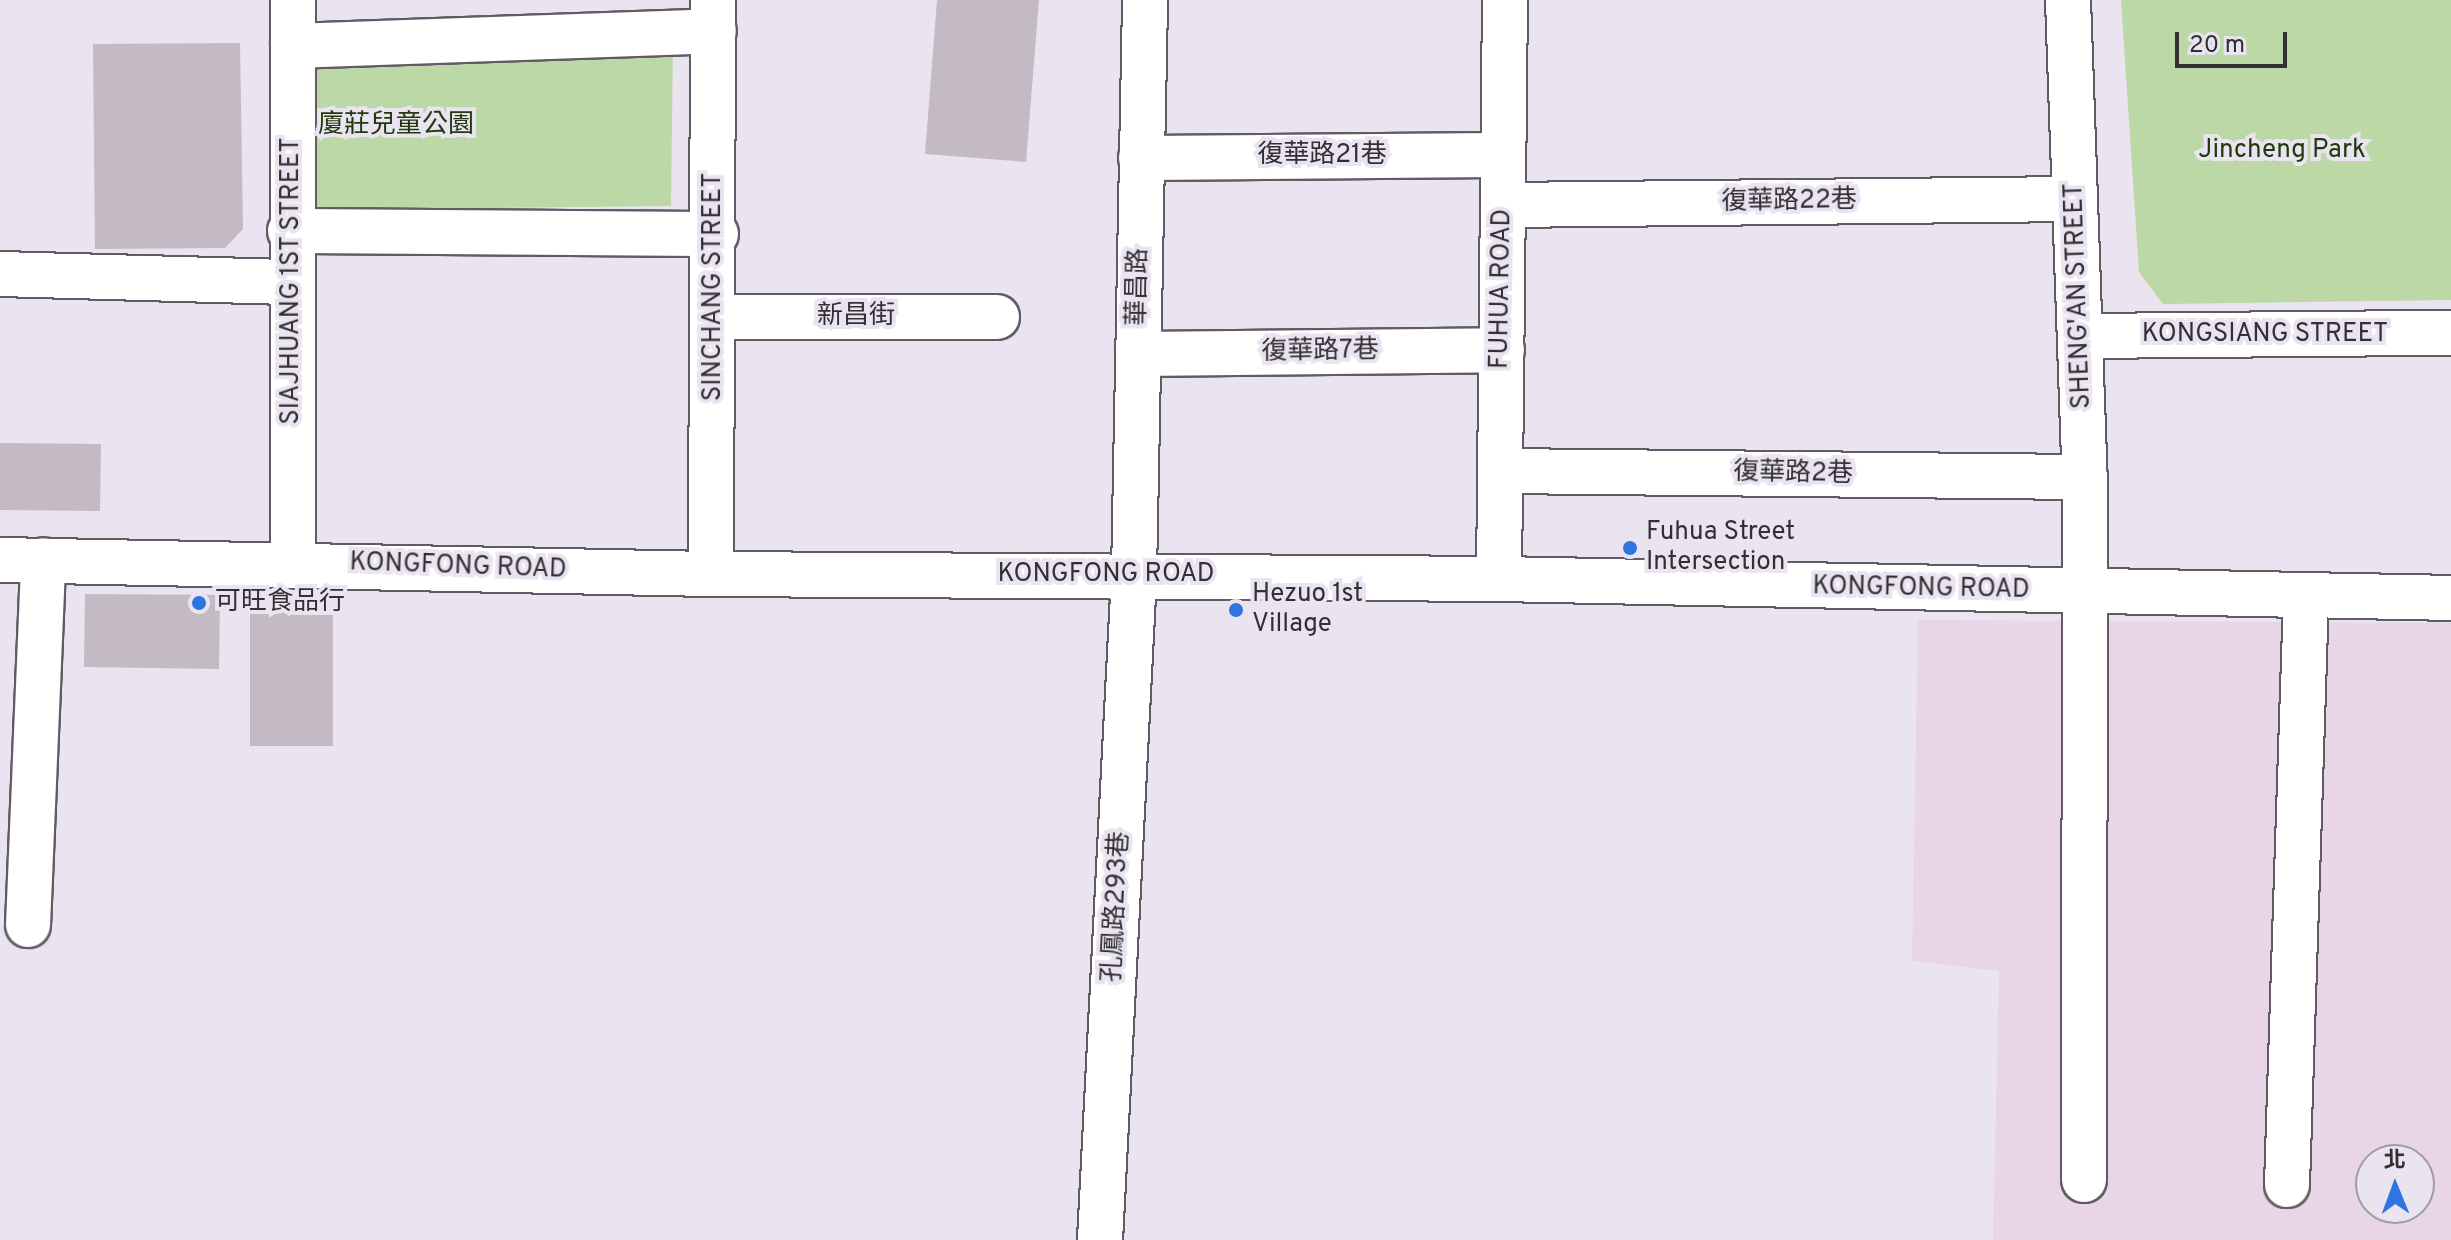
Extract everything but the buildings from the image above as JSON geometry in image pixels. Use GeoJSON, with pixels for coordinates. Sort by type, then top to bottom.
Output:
{"type":"FeatureCollection","features":[{"type":"Feature","properties":{"kind":"street","name":"SIAJHUANG 1ST STREET"},"geometry":{"type":"LineString","coordinates":[[293,0],[290,231],[293,562]]}},
{"type":"Feature","properties":{"kind":"street","name":"華昌路"},"geometry":{"type":"LineString","coordinates":[[1134,575],[1145,0]]}},
{"type":"Feature","properties":{"kind":"street","name":"FUHUA ROAD"},"geometry":{"type":"LineString","coordinates":[[1499,579],[1505,0]]}},
{"type":"Feature","properties":{"kind":"street","name":"SHENG'AN STREET"},"geometry":{"type":"LineString","coordinates":[[2068,0],[2085,477],[2084,1180]]}},
{"type":"Feature","properties":{"kind":"street"},"geometry":{"type":"LineString","coordinates":[[293,46],[714,16]]}},
{"type":"Feature","properties":{"kind":"street","name":"SINCHANG STREET"},"geometry":{"type":"LineString","coordinates":[[711,574],[716,234],[714,16]]}},
{"type":"Feature","properties":{"kind":"street","name":"復華路21巷"},"geometry":{"type":"LineString","coordinates":[[1141,158],[1503,155]]}},
{"type":"Feature","properties":{"kind":"street","name":"復華路22巷"},"geometry":{"type":"LineString","coordinates":[[1503,205],[2075,199]]}},
{"type":"Feature","properties":{"kind":"street"},"geometry":{"type":"LineString","coordinates":[[290,231],[716,234]]}},
{"type":"Feature","properties":{"kind":"street"},"geometry":{"type":"LineString","coordinates":[[0,274],[290,282]]}},
{"type":"Feature","properties":{"kind":"street","name":"新昌街"},"geometry":{"type":"LineString","coordinates":[[715,317],[997,317]]}},
{"type":"Feature","properties":{"kind":"street","name":"KONGSIANG STREET"},"geometry":{"type":"LineString","coordinates":[[2080,336],[2451,333]]}},
{"type":"Feature","properties":{"kind":"street","name":"復華路7巷"},"geometry":{"type":"LineString","coordinates":[[1138,354],[1502,350]]}},
{"type":"Feature","properties":{"kind":"street","name":"復華路2巷"},"geometry":{"type":"LineString","coordinates":[[1500,471],[2085,477]]}},
{"type":"Feature","properties":{"kind":"street","name":"KONGFONG ROAD"},"geometry":{"type":"LineString","coordinates":[[0,560],[293,562],[711,574],[1499,579],[2451,598]]}},
{"type":"Feature","properties":{"kind":"street"},"geometry":{"type":"LineString","coordinates":[[28,925],[43,560]]}},
{"type":"Feature","properties":{"kind":"street","name":"孔鳳路293巷"},"geometry":{"type":"LineString","coordinates":[[1100,1240],[1134,575]]}},
{"type":"Feature","properties":{"kind":"street"},"geometry":{"type":"LineString","coordinates":[[2287,1185],[2306,596]]}},
{"type":"Feature","properties":{"kind":"shaded area"},"geometry":{"type":"Polygon","coordinates":[[[1918,620],[2451,623],[2451,1240],[1993,1240],[1999,971],[1912,961],[1918,620]]]}},
{"type":"Feature","properties":{"kind":"green space","name":"Jincheng Park"},"geometry":{"type":"Polygon","coordinates":[[[2121,0],[2451,0],[2451,300],[2163,304],[2139,272],[2121,0]]]}},
{"type":"Feature","properties":{"kind":"green space","name":"廈莊兒童公園"},"geometry":{"type":"Polygon","coordinates":[[[673,39],[671,206],[302,210],[303,45],[673,39]]]}},
{"type":"Feature","properties":{"kind":"place","name":"Fuhua Street Intersection"},"geometry":{"type":"Point","coordinates":[1630,548]}},
{"type":"Feature","properties":{"kind":"place","name":"可旺食品行"},"geometry":{"type":"Point","coordinates":[199,603]}},
{"type":"Feature","properties":{"kind":"place","name":"Hezuo 1st Village"},"geometry":{"type":"Point","coordinates":[1236,610]}}]}
